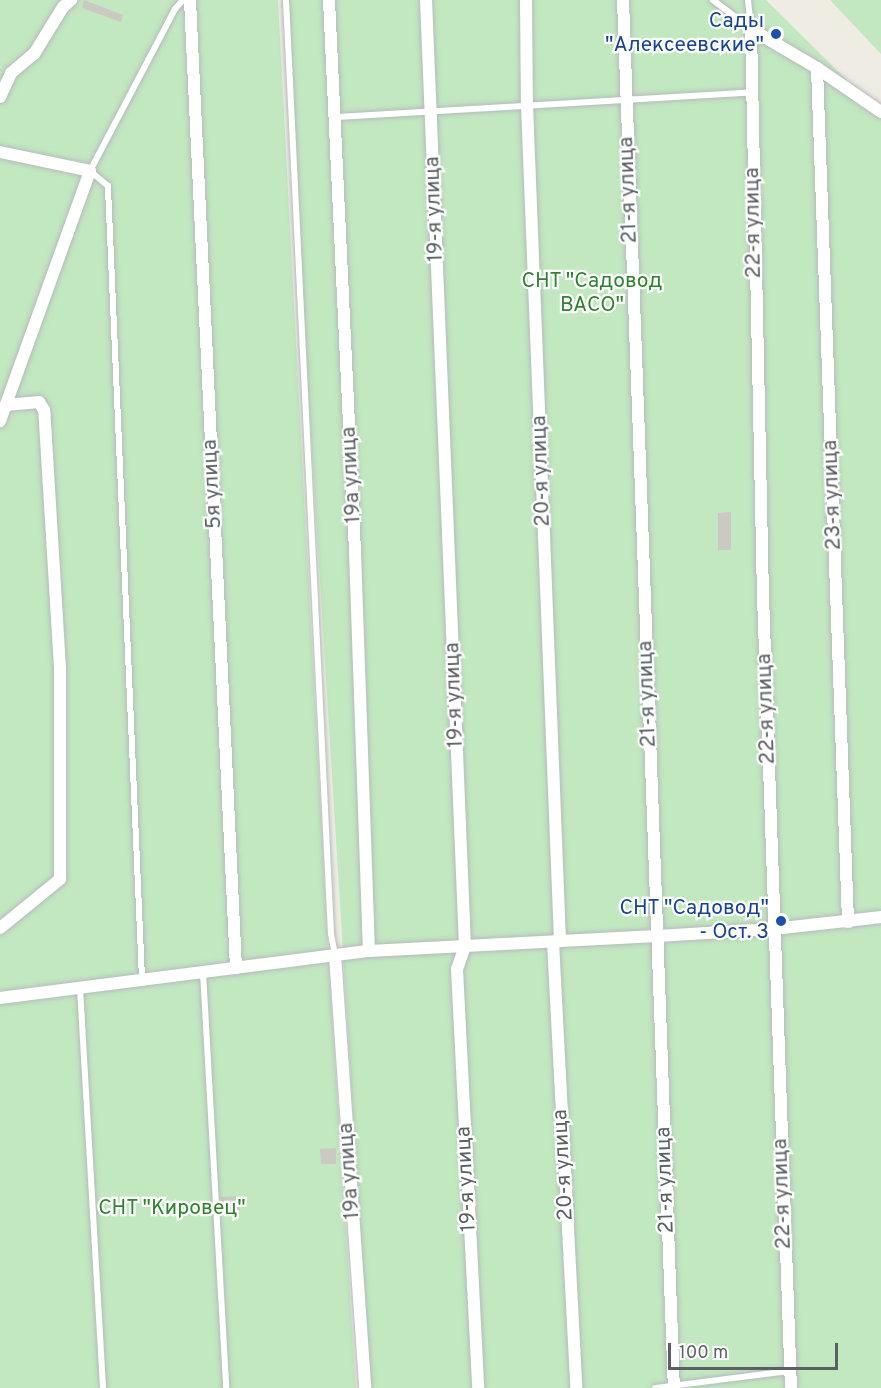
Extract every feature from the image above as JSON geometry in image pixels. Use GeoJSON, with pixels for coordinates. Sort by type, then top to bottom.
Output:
{"type":"FeatureCollection","features":[{"type":"Feature","properties":{"kind":"street"},"geometry":{"type":"LineString","coordinates":[[0,97],[11,73],[34,54],[63,6],[71,0]]}},
{"type":"Feature","properties":{"kind":"street","name":"5я улица"},"geometry":{"type":"LineString","coordinates":[[190,0],[236,968]]}},
{"type":"Feature","properties":{"kind":"street","name":"19а улица"},"geometry":{"type":"LineString","coordinates":[[329,0],[336,117],[369,951]]}},
{"type":"Feature","properties":{"kind":"street","name":"19-я улица"},"geometry":{"type":"LineString","coordinates":[[426,0],[465,946],[457,969],[478,1388]]}},
{"type":"Feature","properties":{"kind":"street","name":"20-я улица"},"geometry":{"type":"LineString","coordinates":[[526,0],[527,105],[557,941],[576,1388]]}},
{"type":"Feature","properties":{"kind":"street","name":"21-я улица"},"geometry":{"type":"LineString","coordinates":[[623,0],[674,1387]]}},
{"type":"Feature","properties":{"kind":"street"},"geometry":{"type":"LineString","coordinates":[[751,29],[817,68],[881,112]]}},
{"type":"Feature","properties":{"kind":"street","name":"22-я улица"},"geometry":{"type":"LineString","coordinates":[[751,29],[774,929],[791,1388]]}},
{"type":"Feature","properties":{"kind":"street","name":"23-я улица"},"geometry":{"type":"LineString","coordinates":[[817,68],[848,922]]}},
{"type":"Feature","properties":{"kind":"street"},"geometry":{"type":"LineString","coordinates":[[0,152],[90,171],[0,421]]}},
{"type":"Feature","properties":{"kind":"street"},"geometry":{"type":"LineString","coordinates":[[0,928],[60,879],[60,668],[44,410],[39,402],[6,405]]}},
{"type":"Feature","properties":{"kind":"street"},"geometry":{"type":"LineString","coordinates":[[0,998],[369,951],[774,929],[881,917]]}},
{"type":"Feature","properties":{"kind":"street","name":"19а улица"},"geometry":{"type":"LineString","coordinates":[[335,955],[365,1388]]}},
{"type":"Feature","properties":{"kind":"lane"},"geometry":{"type":"LineString","coordinates":[[142,980],[108,186],[90,171],[175,9],[183,0]]}},
{"type":"Feature","properties":{"kind":"lane"},"geometry":{"type":"LineString","coordinates":[[286,0],[331,934],[335,955]]}},
{"type":"Feature","properties":{"kind":"lane"},"geometry":{"type":"LineString","coordinates":[[712,0],[751,29]]}},
{"type":"Feature","properties":{"kind":"lane"},"geometry":{"type":"LineString","coordinates":[[748,0],[751,29]]}},
{"type":"Feature","properties":{"kind":"lane"},"geometry":{"type":"LineString","coordinates":[[336,117],[626,98],[751,93]]}},
{"type":"Feature","properties":{"kind":"lane"},"geometry":{"type":"LineString","coordinates":[[203,972],[226,1388]]}},
{"type":"Feature","properties":{"kind":"lane"},"geometry":{"type":"LineString","coordinates":[[80,988],[103,1388]]}},
{"type":"Feature","properties":{"kind":"lane"},"geometry":{"type":"LineString","coordinates":[[655,1388],[790,1371]]}},
{"type":"Feature","properties":{"kind":"green space","name":"СНТ \"Кировец\""},"geometry":{"type":"Polygon","coordinates":[[[0,0],[278,0],[328,952],[356,1388],[0,1388],[0,0]]]}},
{"type":"Feature","properties":{"kind":"green space","name":"СНТ \"Садовод ВАСО\""},"geometry":{"type":"Polygon","coordinates":[[[284,0],[766,0],[881,114],[881,1388],[370,1388],[284,0]]]}},
{"type":"Feature","properties":{"kind":"green space"},"geometry":{"type":"Polygon","coordinates":[[[830,0],[881,0],[881,54],[830,0]]]}},
{"type":"Feature","properties":{"kind":"building"},"geometry":{"type":"Polygon","coordinates":[[[84,0],[123,15],[121,22],[82,8],[84,0]]]}},
{"type":"Feature","properties":{"kind":"building"},"geometry":{"type":"Polygon","coordinates":[[[731,512],[731,550],[718,550],[718,513],[731,512]]]}},
{"type":"Feature","properties":{"kind":"building"},"geometry":{"type":"Polygon","coordinates":[[[336,1148],[336,1164],[321,1164],[320,1149],[336,1148]]]}},
{"type":"Feature","properties":{"kind":"building"},"geometry":{"type":"Polygon","coordinates":[[[239,1196],[240,1210],[222,1211],[221,1197],[239,1196]]]}},
{"type":"Feature","properties":{"kind":"place","name":"Сады \"Алексеевские\""},"geometry":{"type":"Point","coordinates":[776,34]}},
{"type":"Feature","properties":{"kind":"place","name":"СНТ \"Садовод\" - Ост. 3"},"geometry":{"type":"Point","coordinates":[781,921]}}]}
